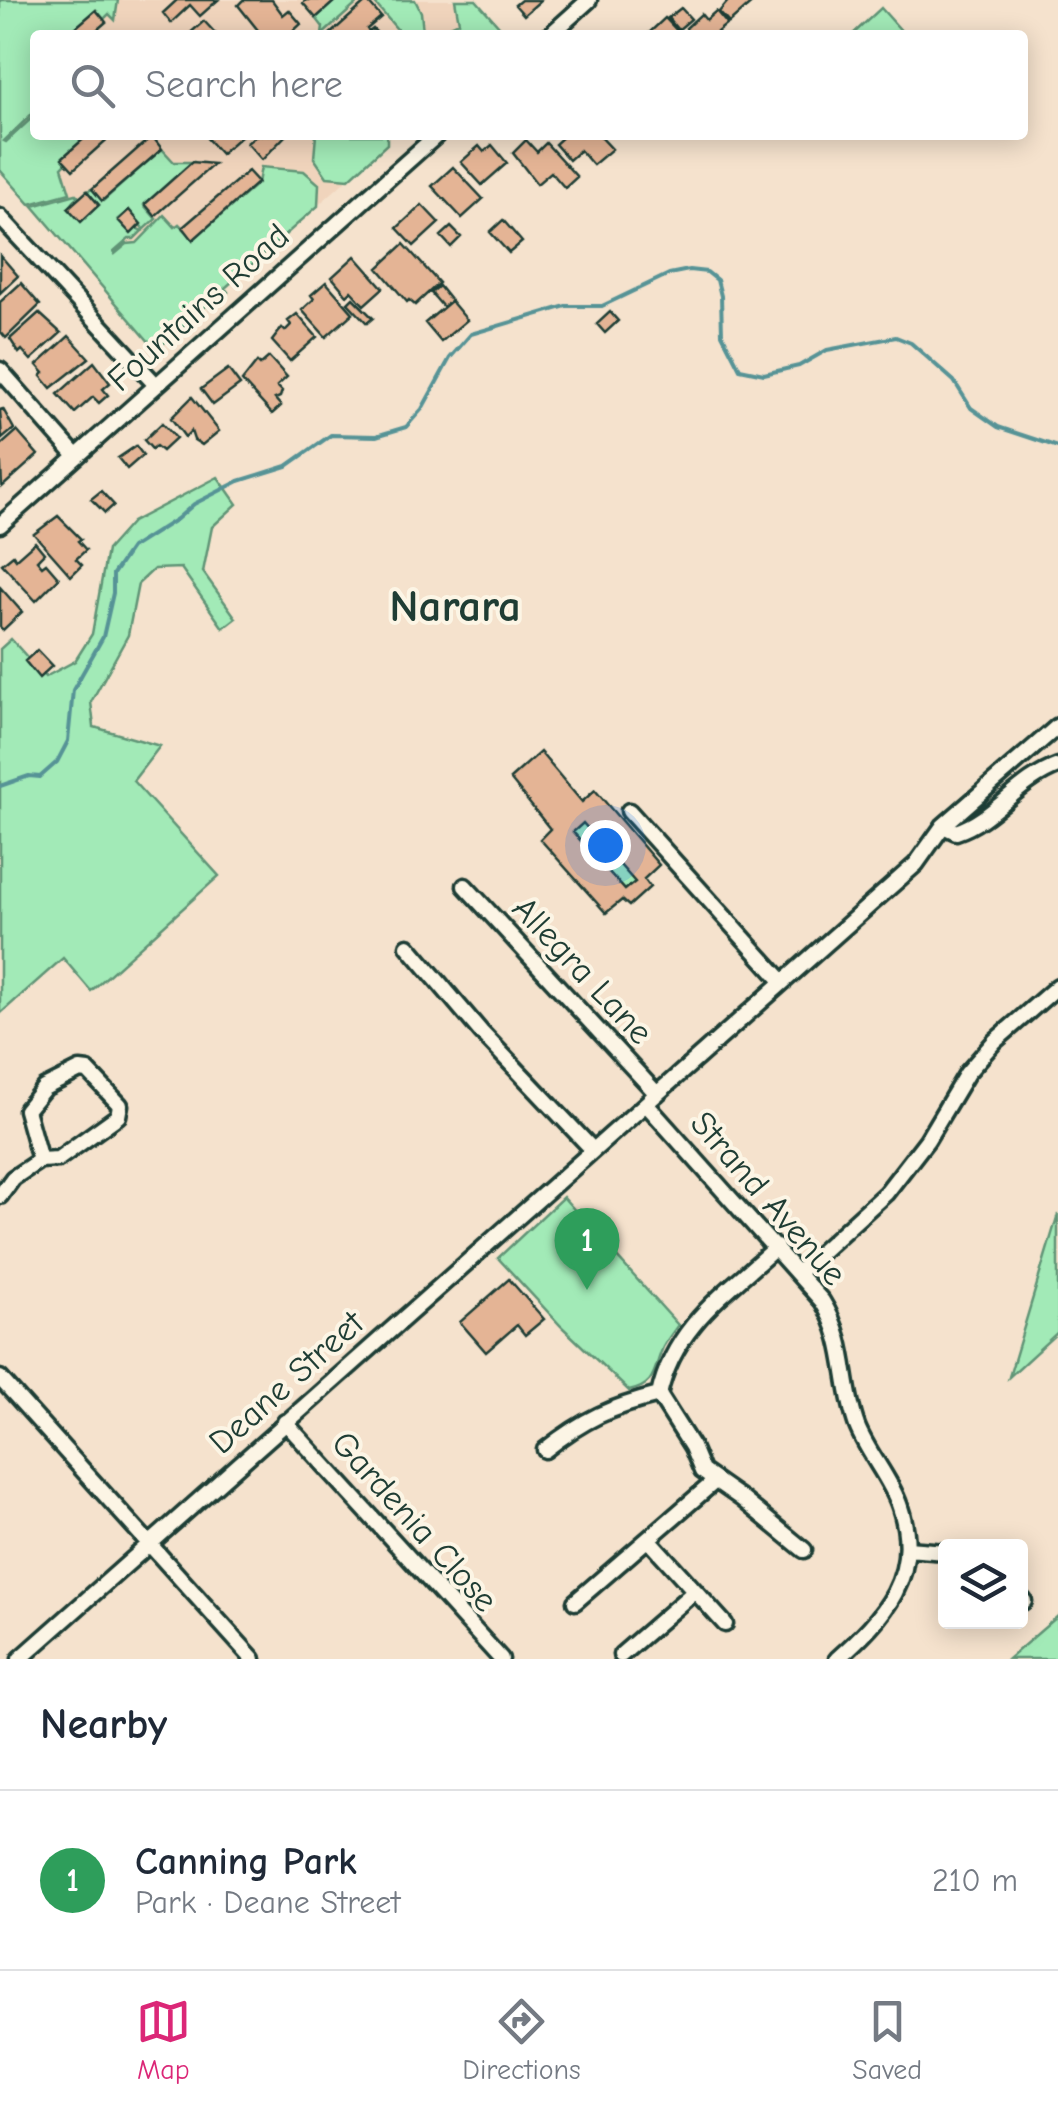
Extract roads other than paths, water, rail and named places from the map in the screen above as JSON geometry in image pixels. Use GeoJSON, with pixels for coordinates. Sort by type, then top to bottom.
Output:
{"type":"FeatureCollection","features":[{"type":"Feature","properties":{"kind":"street"},"geometry":{"type":"LineString","coordinates":[[556,30],[589,0]]}},
{"type":"Feature","properties":{"kind":"street","name":"Fountains Road"},"geometry":{"type":"LineString","coordinates":[[0,524],[431,140]]}},
{"type":"Feature","properties":{"kind":"street"},"geometry":{"type":"LineString","coordinates":[[0,217],[156,385]]}},
{"type":"Feature","properties":{"kind":"street"},"geometry":{"type":"LineString","coordinates":[[0,370],[76,454]]}},
{"type":"Feature","properties":{"kind":"street","name":"Deane Street"},"geometry":{"type":"LineString","coordinates":[[20,1659],[916,864],[943,826],[1058,726]]}},
{"type":"Feature","properties":{"kind":"street"},"geometry":{"type":"LineString","coordinates":[[943,826],[956,832],[972,826],[1034,775],[1058,766]]}},
{"type":"Feature","properties":{"kind":"street"},"geometry":{"type":"LineString","coordinates":[[629,811],[783,982]]}},
{"type":"Feature","properties":{"kind":"street","name":"Allegra Lane"},"geometry":{"type":"LineString","coordinates":[[466,886],[652,1099]]}},
{"type":"Feature","properties":{"kind":"street"},"geometry":{"type":"LineString","coordinates":[[408,946],[481,1032],[593,1150]]}},
{"type":"Feature","properties":{"kind":"street"},"geometry":{"type":"LineString","coordinates":[[799,1272],[886,1193],[927,1140],[967,1073],[994,1042],[1058,986]]}},
{"type":"Feature","properties":{"kind":"street"},"geometry":{"type":"LineString","coordinates":[[0,1196],[14,1178],[40,1160],[58,1159],[118,1116],[120,1105],[88,1072],[80,1070],[44,1088],[26,1110],[40,1160]]}},
{"type":"Feature","properties":{"kind":"street","name":"Strand Avenue"},"geometry":{"type":"LineString","coordinates":[[652,1099],[822,1301],[839,1332],[858,1428],[900,1506],[907,1550],[900,1582],[884,1614],[837,1659]]}},
{"type":"Feature","properties":{"kind":"street"},"geometry":{"type":"LineString","coordinates":[[776,1247],[710,1307],[676,1345],[664,1370],[659,1395],[690,1442],[702,1472],[804,1550]]}},
{"type":"Feature","properties":{"kind":"street"},"geometry":{"type":"LineString","coordinates":[[0,1378],[253,1659]]}},
{"type":"Feature","properties":{"kind":"street"},"geometry":{"type":"LineString","coordinates":[[545,1450],[575,1426],[610,1408],[659,1395]]}},
{"type":"Feature","properties":{"kind":"street","name":"Gardenia Close"},"geometry":{"type":"LineString","coordinates":[[285,1422],[501,1659]]}},
{"type":"Feature","properties":{"kind":"street"},"geometry":{"type":"LineString","coordinates":[[574,1602],[714,1482]]}},
{"type":"Feature","properties":{"kind":"street"},"geometry":{"type":"LineString","coordinates":[[648,1539],[725,1624]]}},
{"type":"Feature","properties":{"kind":"street"},"geometry":{"type":"LineString","coordinates":[[907,1550],[938,1552]]}},
{"type":"Feature","properties":{"kind":"street"},"geometry":{"type":"LineString","coordinates":[[622,1655],[695,1591]]}},
{"type":"Feature","properties":{"kind":"waterway"},"geometry":{"type":"LineString","coordinates":[[0,786],[29,776],[40,777],[57,762],[68,741],[73,690],[103,637],[113,574],[131,548],[194,504],[239,481],[287,466],[331,435],[376,436],[406,427],[422,409],[450,358],[471,334],[566,306],[602,306],[669,274],[707,272],[717,280],[722,334],[740,369],[764,374],[799,366],[827,350],[896,337],[911,343],[954,381],[971,408],[998,427],[1058,447]]}},
{"type":"Feature","properties":{"kind":"place","name":"Canning Park"},"geometry":{"type":"Point","coordinates":[587,1290]}},
{"type":"Feature","properties":{"kind":"district","name":"Narara"},"geometry":{"type":"Point","coordinates":[455,605]}}]}
